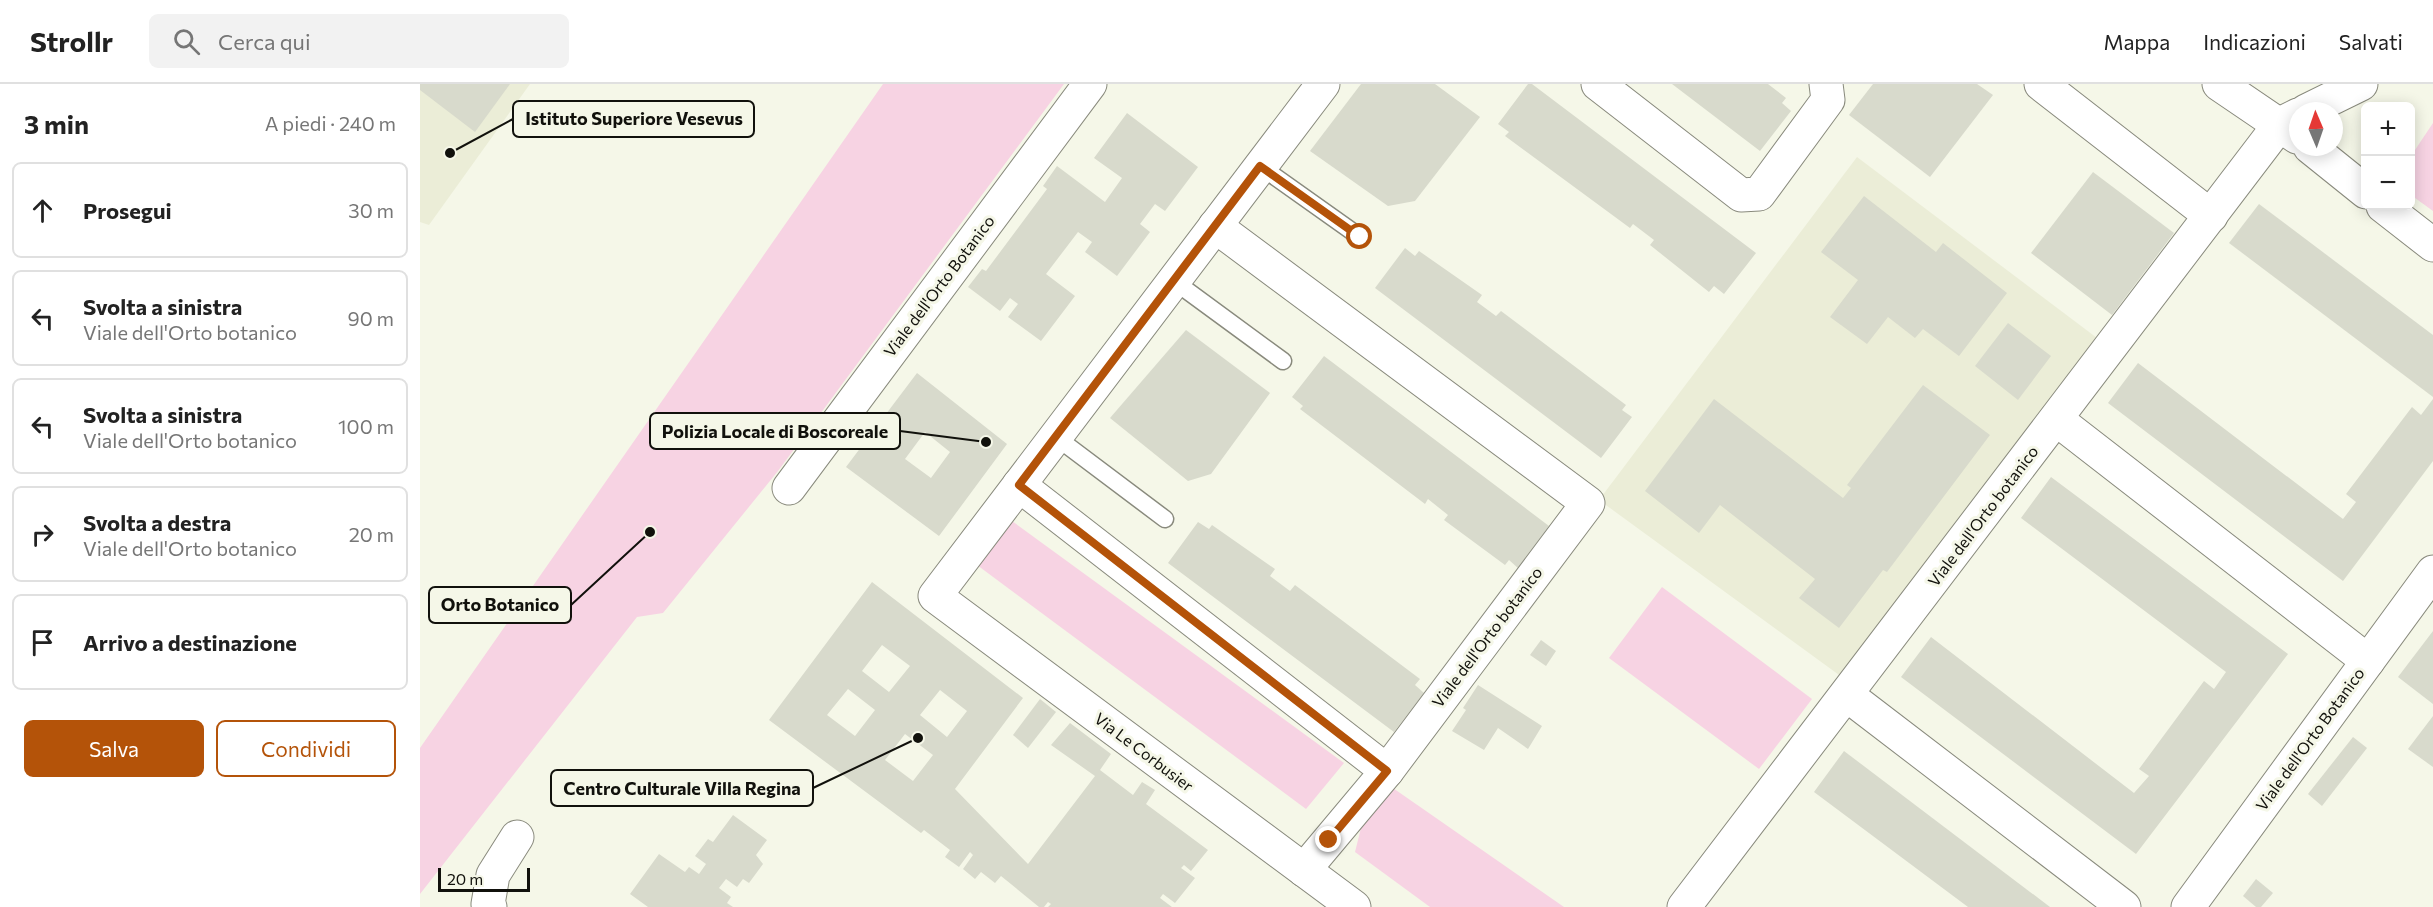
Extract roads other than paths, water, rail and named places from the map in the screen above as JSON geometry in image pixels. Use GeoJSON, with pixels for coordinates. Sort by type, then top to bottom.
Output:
{"type":"FeatureCollection","features":[{"type":"Feature","properties":{"kind":"street","name":"Viale dell'Orto Botanico"},"geometry":{"type":"LineString","coordinates":[[789,488],[1090,84]]}},
{"type":"Feature","properties":{"kind":"street"},"geometry":{"type":"LineString","coordinates":[[1323,84],[1019,485],[1387,771]]}},
{"type":"Feature","properties":{"kind":"street"},"geometry":{"type":"LineString","coordinates":[[1598,84],[1741,195],[1759,194],[1828,100],[1826,84]]}},
{"type":"Feature","properties":{"kind":"street"},"geometry":{"type":"LineString","coordinates":[[2041,84],[2211,216]]}},
{"type":"Feature","properties":{"kind":"street"},"geometry":{"type":"LineString","coordinates":[[2219,84],[2289,119]]}},
{"type":"Feature","properties":{"kind":"street"},"geometry":{"type":"LineString","coordinates":[[2330,102],[2361,84]]}},
{"type":"Feature","properties":{"kind":"street","name":"Viale dell'Orto botanico"},"geometry":{"type":"LineString","coordinates":[[1684,907],[2211,216],[2289,130]]}},
{"type":"Feature","properties":{"kind":"street"},"geometry":{"type":"LineString","coordinates":[[2321,156],[2361,188]]}},
{"type":"Feature","properties":{"kind":"street"},"geometry":{"type":"LineString","coordinates":[[2388,210],[2433,245]]}},
{"type":"Feature","properties":{"kind":"street","name":"Viale dell'Orto botanico"},"geometry":{"type":"LineString","coordinates":[[1215,226],[1588,503],[1387,771],[1304,870]]}},
{"type":"Feature","properties":{"kind":"street"},"geometry":{"type":"LineString","coordinates":[[2056,419],[2368,661]]}},
{"type":"Feature","properties":{"kind":"street","name":"Via Le Corbusier"},"geometry":{"type":"LineString","coordinates":[[1019,485],[935,596],[1354,907]]}},
{"type":"Feature","properties":{"kind":"street","name":"Viale dell'Orto Botanico"},"geometry":{"type":"LineString","coordinates":[[2188,907],[2433,572]]}},
{"type":"Feature","properties":{"kind":"street"},"geometry":{"type":"LineString","coordinates":[[1847,695],[2124,907]]}},
{"type":"Feature","properties":{"kind":"street"},"geometry":{"type":"LineString","coordinates":[[490,907],[488,904],[493,875],[517,837]]}},
{"type":"Feature","properties":{"kind":"lane"},"geometry":{"type":"LineString","coordinates":[[1260,166],[1360,237]]}},
{"type":"Feature","properties":{"kind":"lane"},"geometry":{"type":"LineString","coordinates":[[1174,281],[1283,361]]}},
{"type":"Feature","properties":{"kind":"lane"},"geometry":{"type":"LineString","coordinates":[[1056,437],[1165,519]]}},
{"type":"Feature","properties":{"kind":"place","name":"Istituto Superiore Vesevus"},"geometry":{"type":"Point","coordinates":[450,153]}},
{"type":"Feature","properties":{"kind":"place","name":"Polizia Locale di Boscoreale"},"geometry":{"type":"Point","coordinates":[986,442]}},
{"type":"Feature","properties":{"kind":"place","name":"Orto Botanico"},"geometry":{"type":"Point","coordinates":[650,532]}},
{"type":"Feature","properties":{"kind":"place","name":"Centro Culturale Villa Regina"},"geometry":{"type":"Point","coordinates":[918,738]}}]}
